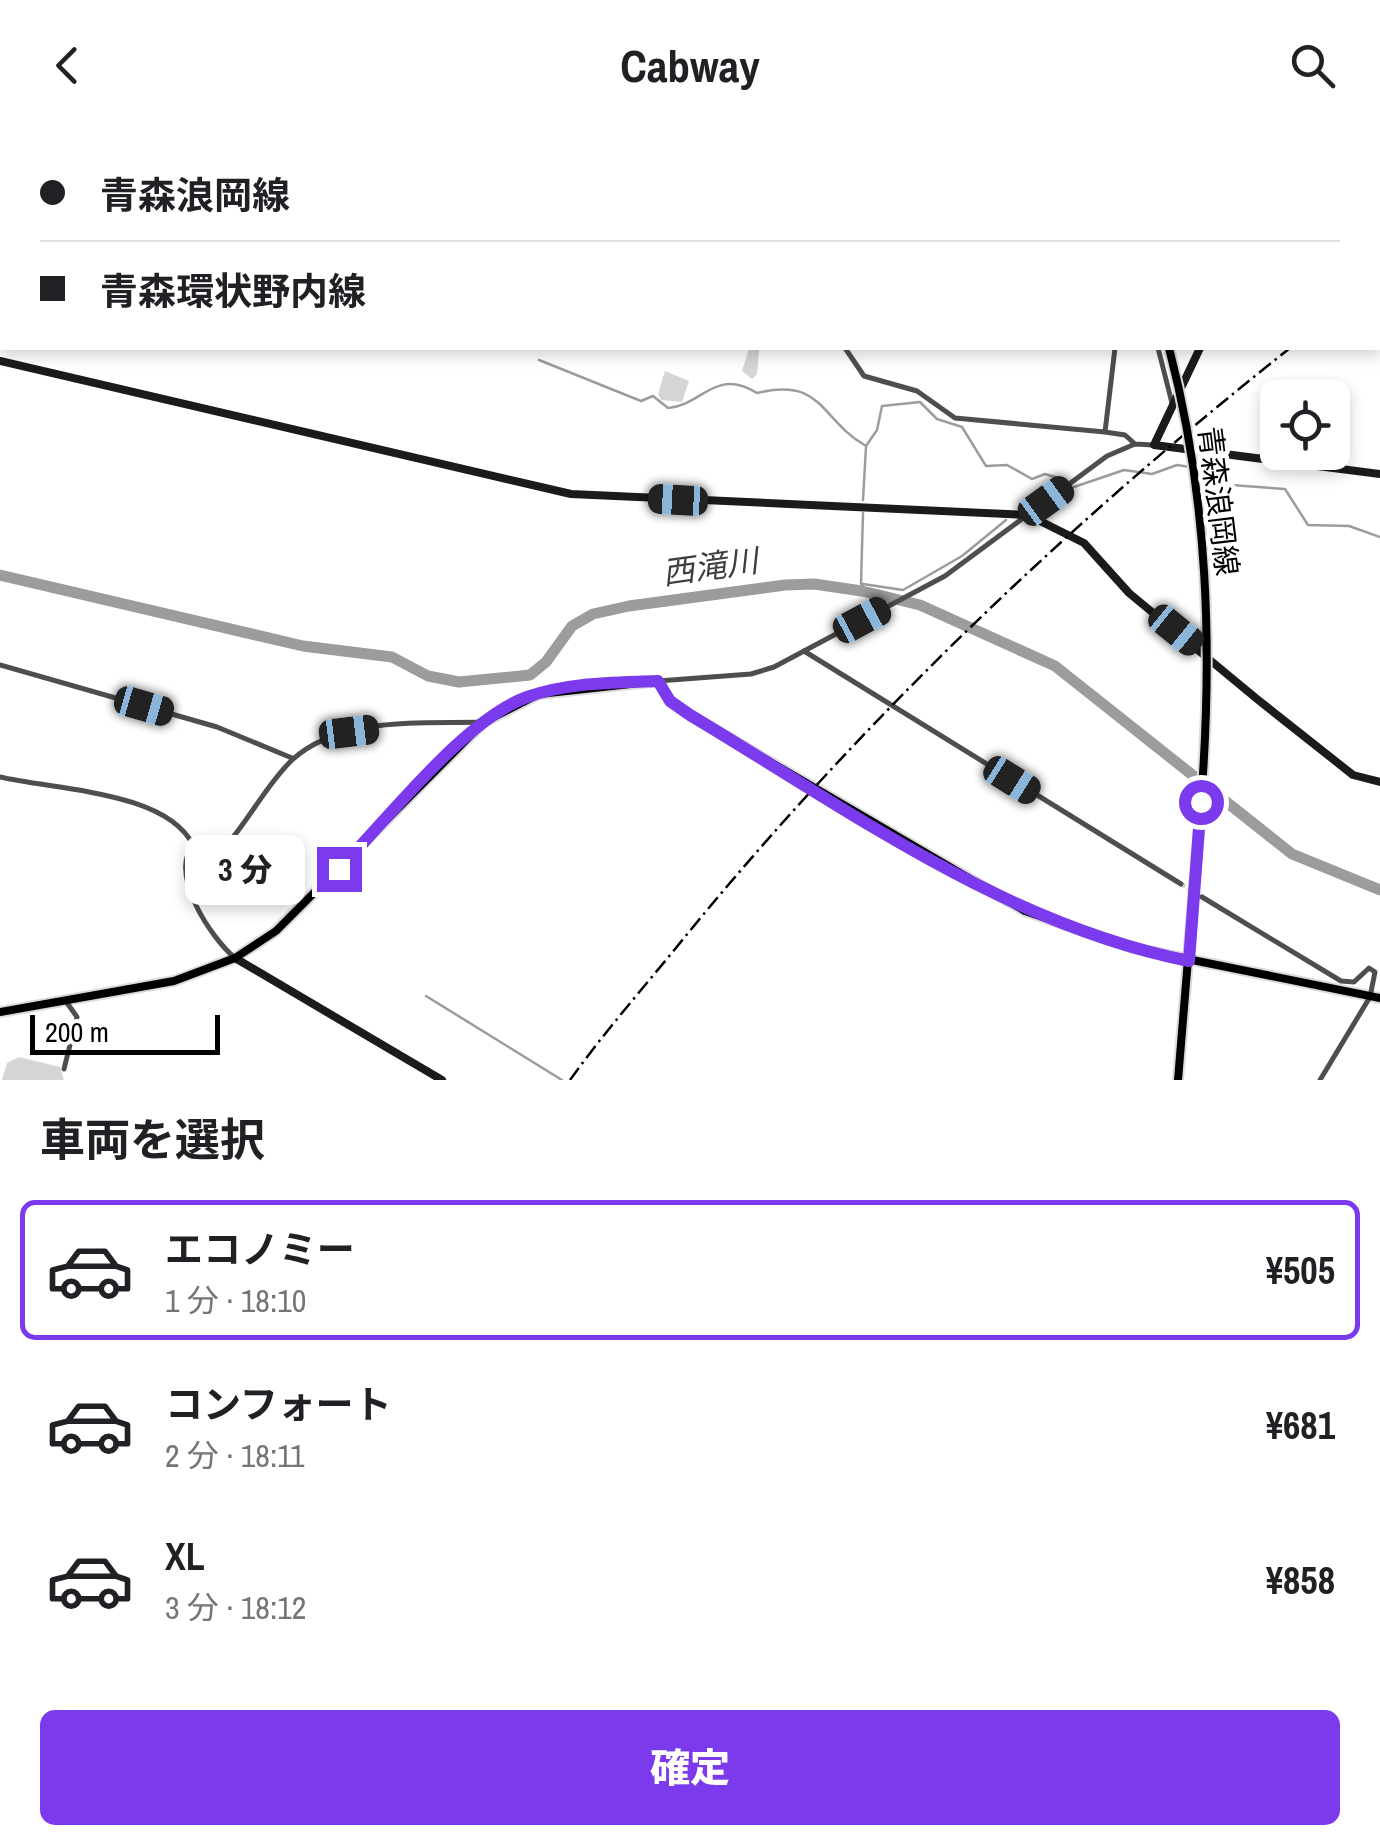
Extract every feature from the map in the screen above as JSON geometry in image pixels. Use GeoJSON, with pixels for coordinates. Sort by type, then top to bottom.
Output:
{"type":"FeatureCollection","features":[{"type":"Feature","properties":{"kind":"main road","name":"青森浪岡線"},"geometry":{"type":"LineString","coordinates":[[1169,350],[1186,421],[1204,552],[1209,692],[1178,1080]]}},
{"type":"Feature","properties":{"kind":"main road"},"geometry":{"type":"LineString","coordinates":[[0,1012],[174,981],[236,958],[276,930],[484,722],[539,694],[658,681],[670,701],[690,715],[1000,898],[1103,940],[1375,998]]}},
{"type":"Feature","properties":{"kind":"street"},"geometry":{"type":"LineString","coordinates":[[846,350],[864,376],[917,391],[955,418],[1126,435],[1135,444]]}},
{"type":"Feature","properties":{"kind":"street"},"geometry":{"type":"LineString","coordinates":[[1105,432],[1115,350]]}},
{"type":"Feature","properties":{"kind":"street"},"geometry":{"type":"LineString","coordinates":[[1159,350],[1174,410]]}},
{"type":"Feature","properties":{"kind":"street"},"geometry":{"type":"LineString","coordinates":[[1154,445],[1174,410],[1199,350]]}},
{"type":"Feature","properties":{"kind":"street"},"geometry":{"type":"LineString","coordinates":[[0,362],[571,494],[1028,515],[1084,543],[1129,593],[1352,775],[1380,782]]}},
{"type":"Feature","properties":{"kind":"street"},"geometry":{"type":"LineString","coordinates":[[658,681],[752,674],[804,651],[954,570],[1107,456],[1135,444],[1380,474]]}},
{"type":"Feature","properties":{"kind":"street"},"geometry":{"type":"LineString","coordinates":[[804,651],[1181,884]]}},
{"type":"Feature","properties":{"kind":"street"},"geometry":{"type":"LineString","coordinates":[[0,665],[217,726],[294,758]]}},
{"type":"Feature","properties":{"kind":"street"},"geometry":{"type":"LineString","coordinates":[[193,845],[230,841],[294,758],[323,740],[349,732],[484,722]]}},
{"type":"Feature","properties":{"kind":"street"},"geometry":{"type":"LineString","coordinates":[[0,777],[143,804],[176,823],[193,845]]}},
{"type":"Feature","properties":{"kind":"street"},"geometry":{"type":"LineString","coordinates":[[193,845],[184,864],[186,878],[222,945],[236,958],[442,1080]]}},
{"type":"Feature","properties":{"kind":"street"},"geometry":{"type":"LineString","coordinates":[[1202,897],[1341,981],[1354,982],[1364,969],[1372,969],[1375,998],[1320,1080]]}},
{"type":"Feature","properties":{"kind":"street"},"geometry":{"type":"LineString","coordinates":[[64,1069],[77,1017],[65,1000]]}},
{"type":"Feature","properties":{"kind":"shaded area"},"geometry":{"type":"Polygon","coordinates":[[[749,350],[759,350],[757,374],[752,379],[742,371],[749,350]]]}},
{"type":"Feature","properties":{"kind":"shaded area"},"geometry":{"type":"Polygon","coordinates":[[[665,371],[689,381],[682,402],[661,400],[658,394],[665,371]]]}},
{"type":"Feature","properties":{"kind":"shaded area"},"geometry":{"type":"Polygon","coordinates":[[[19,1057],[60,1067],[64,1080],[2,1080],[7,1063],[19,1057]]]}},
{"type":"Feature","properties":{"kind":"waterway"},"geometry":{"type":"LineString","coordinates":[[539,360],[641,401],[653,396],[668,408],[730,384],[757,393],[796,391],[819,403],[866,446],[877,430],[882,406],[920,402],[937,419],[962,427],[986,466],[1007,465],[1032,479],[1045,474],[1065,480]]}},
{"type":"Feature","properties":{"kind":"waterway"},"geometry":{"type":"LineString","coordinates":[[863,500],[866,447]]}},
{"type":"Feature","properties":{"kind":"waterway"},"geometry":{"type":"LineString","coordinates":[[1074,487],[1124,470],[1152,474],[1177,465],[1190,467]]}},
{"type":"Feature","properties":{"kind":"waterway"},"geometry":{"type":"LineString","coordinates":[[1198,470],[1231,485],[1285,489],[1308,525],[1349,526],[1380,537]]}},
{"type":"Feature","properties":{"kind":"waterway"},"geometry":{"type":"LineString","coordinates":[[1024,508],[1061,478]]}},
{"type":"Feature","properties":{"kind":"waterway"},"geometry":{"type":"LineString","coordinates":[[861,584],[863,513]]}},
{"type":"Feature","properties":{"kind":"waterway"},"geometry":{"type":"LineString","coordinates":[[862,591],[863,584],[903,590],[962,556],[1006,520]]}},
{"type":"Feature","properties":{"kind":"waterway","name":"西滝川"},"geometry":{"type":"LineString","coordinates":[[0,575],[303,646],[392,657],[428,676],[459,682],[530,675],[546,662],[572,626],[593,614],[785,585],[814,584],[862,591],[920,605],[1055,666],[1292,854],[1380,890]]}},
{"type":"Feature","properties":{"kind":"waterway"},"geometry":{"type":"LineString","coordinates":[[426,996],[562,1080]]}},
{"type":"Feature","properties":{"kind":"tunnel"},"geometry":{"type":"LineString","coordinates":[[1181,884],[1202,897]]}},
{"type":"Feature","properties":{"kind":"railway"},"geometry":{"type":"LineString","coordinates":[[570,1080],[752,857],[896,701],[1048,554],[1288,350]]}},
{"type":"Feature","properties":{"kind":"route"},"geometry":{"type":"LineString","coordinates":[[339,869],[484,722],[523,699],[602,684],[658,681],[670,701],[690,715],[1000,898],[1103,940],[1189,961],[1201,802]]}}]}
